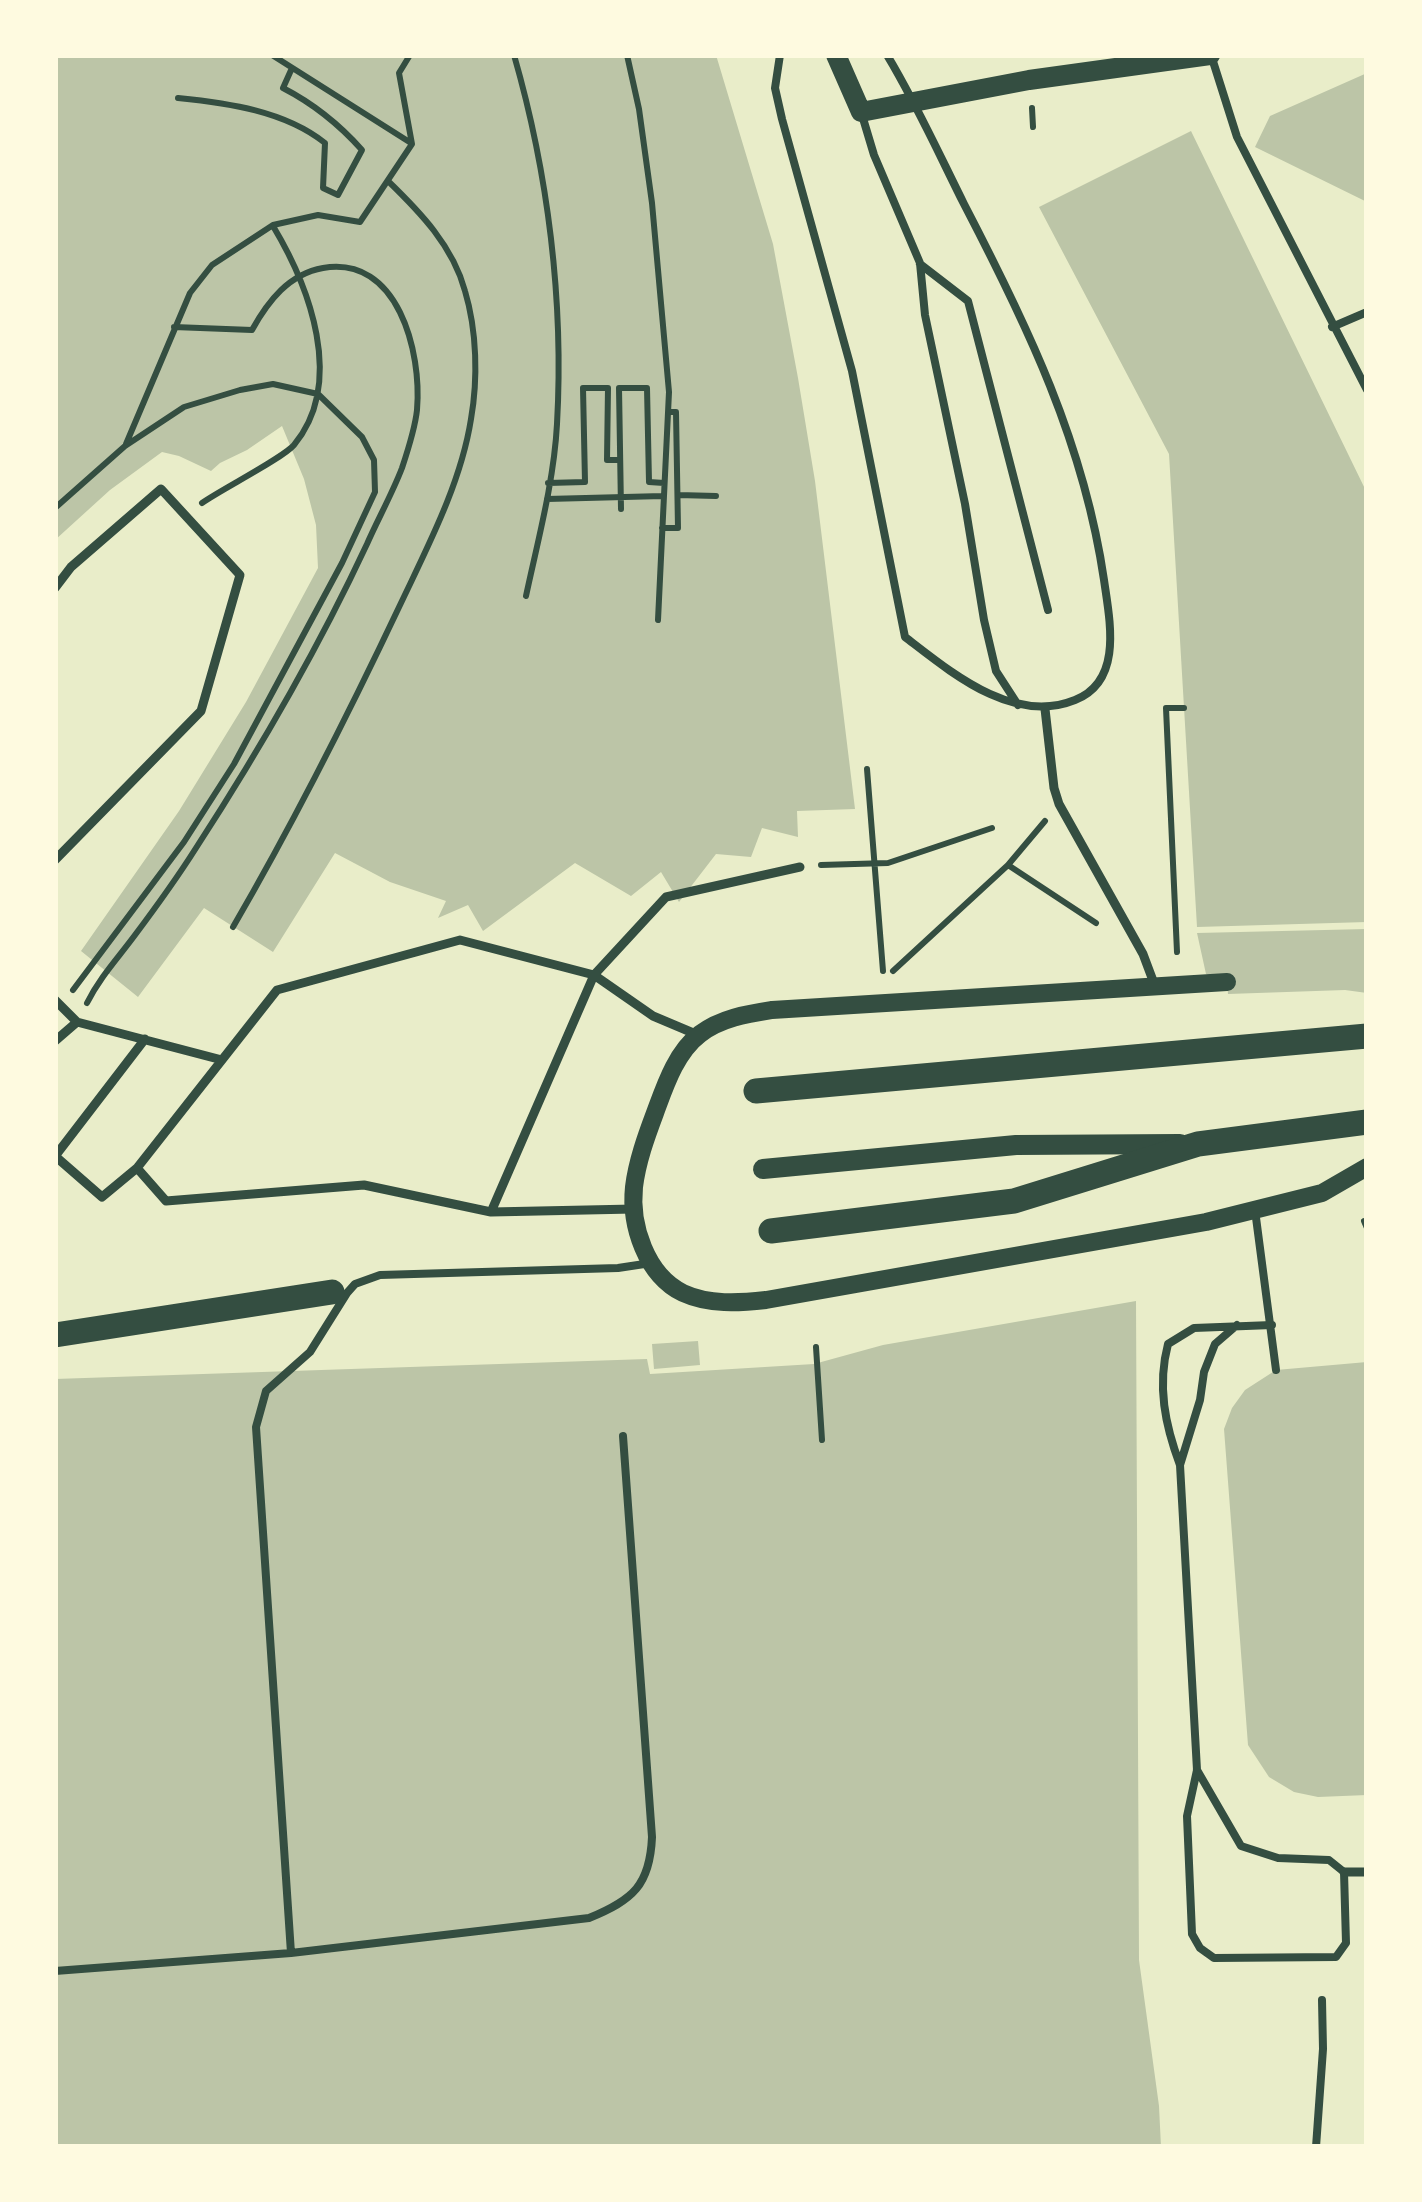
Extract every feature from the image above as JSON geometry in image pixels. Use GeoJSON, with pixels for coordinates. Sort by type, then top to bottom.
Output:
{"type":"FeatureCollection","features":[{"type":"Feature","properties":{"kind":"main road"},"geometry":{"type":"LineString","coordinates":[[837,55],[861,112],[1029,80],[1211,55]]}},
{"type":"Feature","properties":{"kind":"main road"},"geometry":{"type":"LineString","coordinates":[[756,1090],[1367,1036]]}},
{"type":"Feature","properties":{"kind":"main road"},"geometry":{"type":"LineString","coordinates":[[763,1169],[1016,1145],[1198,1144],[1367,1122]]}},
{"type":"Feature","properties":{"kind":"main road"},"geometry":{"type":"LineString","coordinates":[[771,1231],[1014,1201],[1198,1144]]}},
{"type":"Feature","properties":{"kind":"main road"},"geometry":{"type":"LineString","coordinates":[[55,1336],[332,1292]]}},
{"type":"Feature","properties":{"kind":"street"},"geometry":{"type":"LineString","coordinates":[[55,588],[72,567],[161,488],[240,575],[200,711],[55,860]]}},
{"type":"Feature","properties":{"kind":"street"},"geometry":{"type":"LineString","coordinates":[[1046,708],[1059,804],[1143,954],[1155,986]]}},
{"type":"Feature","properties":{"kind":"street"},"geometry":{"type":"LineString","coordinates":[[491,1212],[594,975],[666,896],[800,867]]}},
{"type":"Feature","properties":{"kind":"street"},"geometry":{"type":"LineString","coordinates":[[144,1040],[56,1156],[102,1197],[137,1168],[278,990],[460,940],[594,975],[653,1016],[698,1035]]}},
{"type":"Feature","properties":{"kind":"street"},"geometry":{"type":"LineString","coordinates":[[1227,982],[772,1010],[746,1014],[698,1035],[666,1083],[637,1167],[634,1209],[651,1264],[682,1292],[712,1301],[739,1303],[1123,1238],[1255,1210],[1322,1193],[1367,1167]]}},
{"type":"Feature","properties":{"kind":"street"},"geometry":{"type":"LineString","coordinates":[[58,1004],[78,1022],[222,1060]]}},
{"type":"Feature","properties":{"kind":"street"},"geometry":{"type":"LineString","coordinates":[[55,1041],[78,1022]]}},
{"type":"Feature","properties":{"kind":"street"},"geometry":{"type":"LineString","coordinates":[[137,1168],[166,1201],[364,1185],[491,1212],[634,1209]]}},
{"type":"Feature","properties":{"kind":"street"},"geometry":{"type":"LineString","coordinates":[[1344,1872],[1367,1872]]}},
{"type":"Feature","properties":{"kind":"lane"},"geometry":{"type":"LineString","coordinates":[[780,55],[776,88],[782,119],[852,370],[905,637],[956,676],[1018,705],[1046,708],[1089,694],[1103,678],[1111,647],[1095,518],[1030,334],[914,100],[887,55]]}},
{"type":"Feature","properties":{"kind":"lane"},"geometry":{"type":"LineString","coordinates":[[1211,55],[1237,138],[1332,327],[1363,373],[1367,390]]}},
{"type":"Feature","properties":{"kind":"lane"},"geometry":{"type":"LineString","coordinates":[[861,112],[874,155],[920,263],[925,315],[988,636],[996,670],[1018,705]]}},
{"type":"Feature","properties":{"kind":"lane"},"geometry":{"type":"LineString","coordinates":[[920,263],[968,300],[1048,610]]}},
{"type":"Feature","properties":{"kind":"lane"},"geometry":{"type":"LineString","coordinates":[[1332,327],[1367,312]]}},
{"type":"Feature","properties":{"kind":"lane"},"geometry":{"type":"LineString","coordinates":[[1255,1210],[1276,1370]]}},
{"type":"Feature","properties":{"kind":"lane"},"geometry":{"type":"LineString","coordinates":[[292,1953],[256,1426],[266,1390],[310,1352],[347,1293],[369,1277],[651,1264]]}},
{"type":"Feature","properties":{"kind":"lane"},"geometry":{"type":"LineString","coordinates":[[1180,1465],[1215,1344],[1239,1324]]}},
{"type":"Feature","properties":{"kind":"lane"},"geometry":{"type":"LineString","coordinates":[[1197,1770],[1241,1846],[1278,1858],[1330,1860],[1344,1872],[1346,1944],[1336,1956],[1214,1958],[1200,1948],[1192,1934],[1187,1816],[1197,1770],[1180,1465],[1166,1428],[1162,1367],[1168,1344],[1194,1328],[1272,1325]]}},
{"type":"Feature","properties":{"kind":"lane"},"geometry":{"type":"LineString","coordinates":[[55,1971],[292,1953],[590,1918],[612,1909],[633,1892],[650,1869],[652,1837],[623,1436]]}},
{"type":"Feature","properties":{"kind":"lane"},"geometry":{"type":"LineString","coordinates":[[1316,2147],[1322,2000]]}},
{"type":"Feature","properties":{"kind":"path"},"geometry":{"type":"LineString","coordinates":[[272,55],[412,144]]}},
{"type":"Feature","properties":{"kind":"path"},"geometry":{"type":"LineString","coordinates":[[125,446],[190,293],[212,265],[273,225],[318,215],[360,222],[412,144],[399,73],[410,55]]}},
{"type":"Feature","properties":{"kind":"path"},"geometry":{"type":"LineString","coordinates":[[514,55],[536,150],[556,302],[557,428],[547,499],[526,596]]}},
{"type":"Feature","properties":{"kind":"path"},"geometry":{"type":"LineString","coordinates":[[627,55],[639,108],[652,203],[669,392],[658,620]]}},
{"type":"Feature","properties":{"kind":"path"},"geometry":{"type":"LineString","coordinates":[[178,98],[222,103],[308,130],[325,143],[322,188],[338,195],[362,150],[312,103],[283,88],[292,68]]}},
{"type":"Feature","properties":{"kind":"path"},"geometry":{"type":"LineString","coordinates":[[233,927],[300,809],[389,629],[447,498],[471,421],[474,352],[465,289],[435,230],[388,181]]}},
{"type":"Feature","properties":{"kind":"path"},"geometry":{"type":"LineString","coordinates":[[185,515],[235,480],[292,448],[318,394],[318,336],[299,276],[273,225]]}},
{"type":"Feature","properties":{"kind":"path"},"geometry":{"type":"LineString","coordinates":[[78,1022],[106,971],[196,849],[313,653],[401,470],[417,411],[417,381],[408,330],[396,302],[378,281],[354,268],[332,266],[306,271],[266,304],[252,330],[174,327]]}},
{"type":"Feature","properties":{"kind":"path"},"geometry":{"type":"LineString","coordinates":[[55,508],[125,446],[184,406],[272,384],[318,394],[362,437],[374,460],[375,492],[342,563],[234,764],[184,842],[58,1004]]}},
{"type":"Feature","properties":{"kind":"path"},"geometry":{"type":"LineString","coordinates":[[548,482],[584,482],[584,388],[608,388],[607,460],[620,460]]}},
{"type":"Feature","properties":{"kind":"path"},"geometry":{"type":"LineString","coordinates":[[621,510],[619,388],[648,388],[649,482],[664,482]]}},
{"type":"Feature","properties":{"kind":"path"},"geometry":{"type":"LineString","coordinates":[[662,528],[678,528],[676,412],[668,412]]}},
{"type":"Feature","properties":{"kind":"path"},"geometry":{"type":"LineString","coordinates":[[678,495],[716,496]]}},
{"type":"Feature","properties":{"kind":"path"},"geometry":{"type":"LineString","coordinates":[[547,499],[663,496]]}},
{"type":"Feature","properties":{"kind":"path"},"geometry":{"type":"LineString","coordinates":[[1176,952],[1166,708],[1184,708]]}},
{"type":"Feature","properties":{"kind":"path"},"geometry":{"type":"LineString","coordinates":[[868,769],[883,971]]}},
{"type":"Feature","properties":{"kind":"path"},"geometry":{"type":"LineString","coordinates":[[893,971],[1008,864],[1059,804]]}},
{"type":"Feature","properties":{"kind":"path"},"geometry":{"type":"LineString","coordinates":[[846,863],[888,862],[992,828]]}},
{"type":"Feature","properties":{"kind":"path"},"geometry":{"type":"LineString","coordinates":[[1008,864],[1098,924]]}},
{"type":"Feature","properties":{"kind":"path"},"geometry":{"type":"LineString","coordinates":[[816,1347],[822,1440]]}},
{"type":"Feature","properties":{"kind":"building"},"geometry":{"type":"Polygon","coordinates":[[[55,55],[716,55],[773,244],[798,378],[815,481],[855,809],[797,811],[798,837],[762,828],[751,857],[716,854],[679,902],[661,872],[631,896],[575,863],[483,931],[468,905],[438,918],[446,901],[390,882],[335,853],[273,952],[204,908],[138,997],[81,951],[179,811],[246,702],[318,568],[316,525],[304,479],[282,426],[211,471],[162,452],[110,490],[55,540],[55,55]]]}},
{"type":"Feature","properties":{"kind":"building"},"geometry":{"type":"Polygon","coordinates":[[[1367,73],[1367,202],[1255,147],[1270,116],[1367,73]]]}},
{"type":"Feature","properties":{"kind":"building"},"geometry":{"type":"Polygon","coordinates":[[[1191,131],[1367,493],[1367,922],[1197,927],[1169,454],[1039,207],[1191,131]]]}},
{"type":"Feature","properties":{"kind":"building"},"geometry":{"type":"Polygon","coordinates":[[[1367,929],[1367,993],[1345,990],[1228,994],[1227,982],[1206,974],[1197,933],[1367,929]]]}},
{"type":"Feature","properties":{"kind":"building"},"geometry":{"type":"Polygon","coordinates":[[[1136,1301],[1139,1960],[1161,2147],[55,2147],[55,1379],[647,1359],[650,1374],[814,1364],[883,1345],[1136,1301]]]}},
{"type":"Feature","properties":{"kind":"building"},"geometry":{"type":"Polygon","coordinates":[[[698,1341],[700,1365],[654,1369],[652,1344],[698,1341]]]}},
{"type":"Feature","properties":{"kind":"building"},"geometry":{"type":"Polygon","coordinates":[[[1367,1362],[1367,1795],[1318,1797],[1294,1792],[1269,1777],[1248,1745],[1224,1429],[1245,1390],[1276,1370],[1367,1362]]]}}]}
